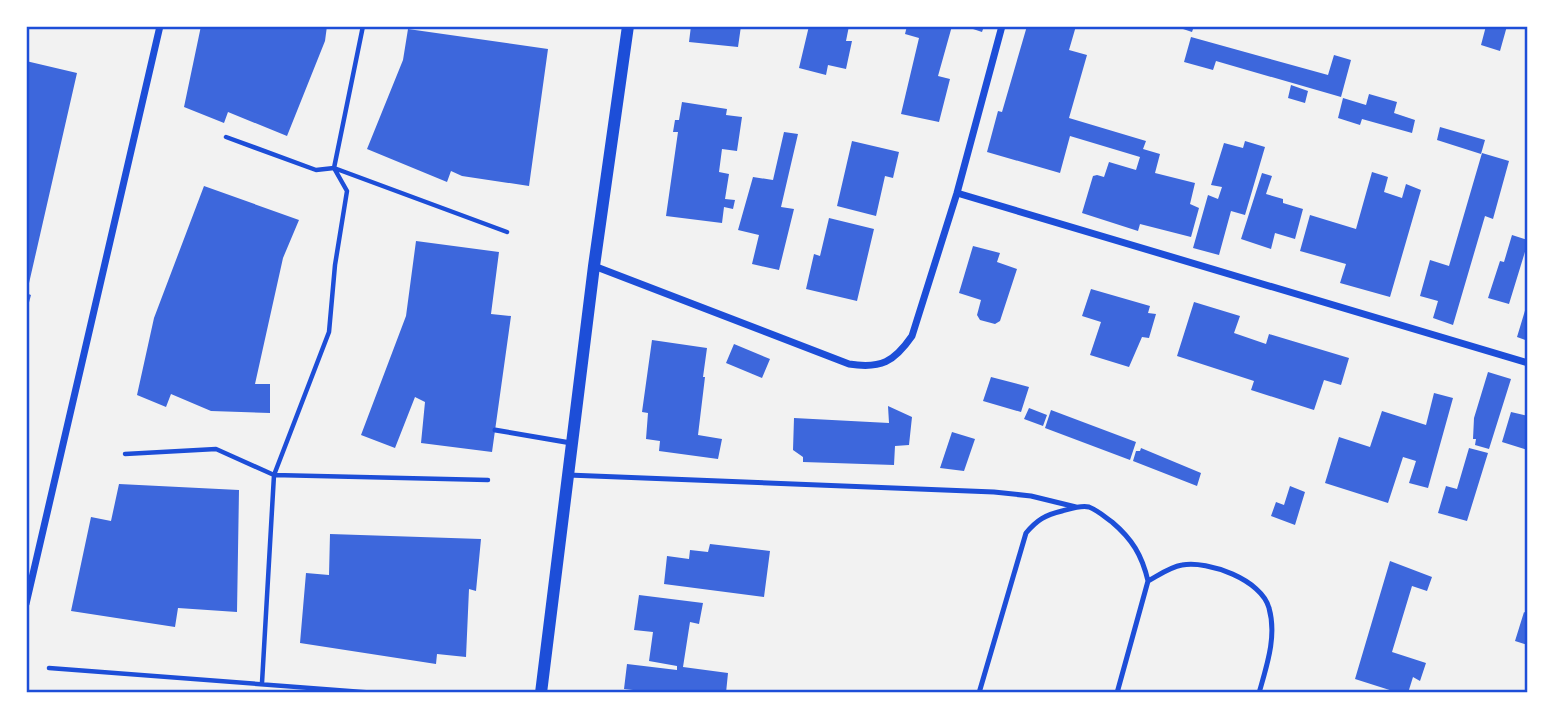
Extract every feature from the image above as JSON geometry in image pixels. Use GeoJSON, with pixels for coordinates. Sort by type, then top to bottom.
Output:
{"type":"FeatureCollection","features":[{"type":"Feature","properties":{"kind":"street"},"geometry":{"type":"LineString","coordinates":[[26,604],[160,26]]}},
{"type":"Feature","properties":{"kind":"street"},"geometry":{"type":"LineString","coordinates":[[541,693],[594,266],[628,26]]}},
{"type":"Feature","properties":{"kind":"street"},"geometry":{"type":"LineString","coordinates":[[594,266],[849,364],[868,367],[887,362],[901,353],[912,336],[957,194],[1002,26]]}},
{"type":"Feature","properties":{"kind":"street"},"geometry":{"type":"LineString","coordinates":[[957,194],[1528,363]]}},
{"type":"Feature","properties":{"kind":"lane"},"geometry":{"type":"LineString","coordinates":[[495,430],[572,443]]}},
{"type":"Feature","properties":{"kind":"lane"},"geometry":{"type":"LineString","coordinates":[[568,475],[994,492],[1031,496],[1089,508],[1104,515],[1135,544],[1148,581],[1117,693]]}},
{"type":"Feature","properties":{"kind":"lane"},"geometry":{"type":"LineString","coordinates":[[979,693],[1026,533],[1038,519],[1076,507]]}},
{"type":"Feature","properties":{"kind":"lane"},"geometry":{"type":"LineString","coordinates":[[1148,581],[1173,567],[1192,564],[1226,571],[1250,583],[1269,604],[1273,631],[1259,693]]}},
{"type":"Feature","properties":{"kind":"path"},"geometry":{"type":"LineString","coordinates":[[262,683],[274,475],[329,332],[335,265],[348,191],[334,168],[363,26]]}},
{"type":"Feature","properties":{"kind":"path"},"geometry":{"type":"LineString","coordinates":[[226,136],[316,170],[334,168],[507,232]]}},
{"type":"Feature","properties":{"kind":"path"},"geometry":{"type":"LineString","coordinates":[[125,454],[216,449],[274,475],[488,480]]}},
{"type":"Feature","properties":{"kind":"path"},"geometry":{"type":"LineString","coordinates":[[49,668],[376,693]]}},
{"type":"Feature","properties":{"kind":"building"},"geometry":{"type":"Polygon","coordinates":[[[201,26],[327,26],[325,41],[287,136],[228,112],[224,123],[184,107],[201,26]]]}},
{"type":"Feature","properties":{"kind":"building"},"geometry":{"type":"Polygon","coordinates":[[[691,26],[741,26],[738,47],[689,42],[691,26]]]}},
{"type":"Feature","properties":{"kind":"building"},"geometry":{"type":"Polygon","coordinates":[[[809,26],[849,26],[846,41],[852,41],[846,69],[828,65],[826,75],[799,68],[809,26]]]}},
{"type":"Feature","properties":{"kind":"building"},"geometry":{"type":"Polygon","coordinates":[[[907,26],[952,26],[938,76],[950,79],[939,122],[901,114],[919,38],[905,34],[907,26]]]}},
{"type":"Feature","properties":{"kind":"building"},"geometry":{"type":"Polygon","coordinates":[[[964,26],[984,26],[982,32],[964,26]]]}},
{"type":"Feature","properties":{"kind":"building"},"geometry":{"type":"Polygon","coordinates":[[[1027,26],[1076,26],[1069,50],[1087,55],[1069,118],[1146,141],[1143,149],[1160,154],[1155,173],[1195,183],[1190,204],[1199,208],[1191,237],[1140,224],[1138,231],[1082,213],[1093,176],[1104,177],[1109,162],[1136,170],[1140,157],[1070,136],[1060,173],[987,152],[998,111],[1002,112],[1027,26]]]}},
{"type":"Feature","properties":{"kind":"building"},"geometry":{"type":"Polygon","coordinates":[[[1174,26],[1194,26],[1192,32],[1174,26]]]}},
{"type":"Feature","properties":{"kind":"building"},"geometry":{"type":"Polygon","coordinates":[[[1486,26],[1507,26],[1500,51],[1481,45],[1486,26]]]}},
{"type":"Feature","properties":{"kind":"building"},"geometry":{"type":"Polygon","coordinates":[[[408,29],[548,49],[529,186],[462,176],[451,171],[447,182],[367,149],[403,60],[408,29]]]}},
{"type":"Feature","properties":{"kind":"building"},"geometry":{"type":"Polygon","coordinates":[[[1191,37],[1328,75],[1334,55],[1351,60],[1341,97],[1216,61],[1213,70],[1184,62],[1191,37]]]}},
{"type":"Feature","properties":{"kind":"building"},"geometry":{"type":"Polygon","coordinates":[[[26,61],[77,73],[27,292],[26,292],[26,61]]]}},
{"type":"Feature","properties":{"kind":"building"},"geometry":{"type":"Polygon","coordinates":[[[1291,85],[1308,91],[1305,103],[1288,98],[1291,85]]]}},
{"type":"Feature","properties":{"kind":"building"},"geometry":{"type":"Polygon","coordinates":[[[1369,94],[1397,102],[1394,113],[1415,120],[1412,133],[1362,119],[1360,125],[1338,118],[1343,98],[1366,105],[1369,94]]]}},
{"type":"Feature","properties":{"kind":"building"},"geometry":{"type":"Polygon","coordinates":[[[682,102],[727,109],[726,115],[742,117],[737,151],[722,149],[719,172],[729,174],[725,199],[735,200],[733,209],[724,207],[722,223],[666,216],[678,132],[673,132],[675,120],[679,120],[682,102]]]}},
{"type":"Feature","properties":{"kind":"building"},"geometry":{"type":"Polygon","coordinates":[[[1440,127],[1485,140],[1481,154],[1437,140],[1440,127]]]}},
{"type":"Feature","properties":{"kind":"building"},"geometry":{"type":"Polygon","coordinates":[[[784,132],[798,134],[781,207],[794,209],[779,270],[752,264],[759,235],[738,230],[753,177],[773,180],[784,132]]]}},
{"type":"Feature","properties":{"kind":"building"},"geometry":{"type":"Polygon","coordinates":[[[852,141],[899,152],[893,178],[885,176],[876,216],[837,206],[852,141]]]}},
{"type":"Feature","properties":{"kind":"building"},"geometry":{"type":"Polygon","coordinates":[[[1245,141],[1265,147],[1245,215],[1231,211],[1219,255],[1193,248],[1208,195],[1218,199],[1222,187],[1211,185],[1224,143],[1243,148],[1245,141]]]}},
{"type":"Feature","properties":{"kind":"building"},"geometry":{"type":"Polygon","coordinates":[[[1482,153],[1509,161],[1493,219],[1485,216],[1453,325],[1433,318],[1438,301],[1420,296],[1430,260],[1449,266],[1482,153]]]}},
{"type":"Feature","properties":{"kind":"building"},"geometry":{"type":"Polygon","coordinates":[[[1372,172],[1388,177],[1384,192],[1402,198],[1406,184],[1421,190],[1390,297],[1340,283],[1346,264],[1300,251],[1310,215],[1356,229],[1372,172]]]}},
{"type":"Feature","properties":{"kind":"building"},"geometry":{"type":"Polygon","coordinates":[[[1262,173],[1272,176],[1266,194],[1303,209],[1295,239],[1275,233],[1271,249],[1241,239],[1262,173]]]}},
{"type":"Feature","properties":{"kind":"building"},"geometry":{"type":"Polygon","coordinates":[[[204,186],[299,220],[283,258],[255,384],[270,384],[270,413],[211,411],[171,394],[166,407],[137,395],[154,318],[204,186]]]}},
{"type":"Feature","properties":{"kind":"building"},"geometry":{"type":"Polygon","coordinates":[[[829,218],[874,229],[857,301],[806,289],[814,254],[820,256],[829,218]]]}},
{"type":"Feature","properties":{"kind":"building"},"geometry":{"type":"Polygon","coordinates":[[[1512,235],[1528,242],[1509,304],[1488,298],[1500,261],[1504,262],[1512,235]]]}},
{"type":"Feature","properties":{"kind":"building"},"geometry":{"type":"Polygon","coordinates":[[[416,241],[499,252],[491,314],[511,316],[492,452],[421,443],[425,402],[415,397],[395,448],[361,435],[406,316],[416,241]]]}},
{"type":"Feature","properties":{"kind":"building"},"geometry":{"type":"Polygon","coordinates":[[[973,246],[1000,253],[997,262],[1017,269],[1000,321],[995,324],[980,320],[977,315],[981,300],[959,293],[973,246]]]}},
{"type":"Feature","properties":{"kind":"building"},"geometry":{"type":"Polygon","coordinates":[[[1091,289],[1150,306],[1148,313],[1156,314],[1149,338],[1142,337],[1129,367],[1090,355],[1101,322],[1082,316],[1091,289]]]}},
{"type":"Feature","properties":{"kind":"building"},"geometry":{"type":"Polygon","coordinates":[[[26,293],[31,295],[27,310],[26,310],[26,293]]]}},
{"type":"Feature","properties":{"kind":"building"},"geometry":{"type":"Polygon","coordinates":[[[1194,302],[1240,316],[1234,333],[1266,344],[1269,334],[1349,358],[1341,385],[1324,380],[1314,410],[1251,390],[1254,381],[1177,356],[1194,302]]]}},
{"type":"Feature","properties":{"kind":"building"},"geometry":{"type":"Polygon","coordinates":[[[1528,304],[1528,341],[1517,337],[1528,304]]]}},
{"type":"Feature","properties":{"kind":"building"},"geometry":{"type":"Polygon","coordinates":[[[652,340],[707,348],[698,435],[722,439],[718,459],[659,451],[660,441],[646,439],[648,413],[642,412],[652,340]]]}},
{"type":"Feature","properties":{"kind":"building"},"geometry":{"type":"Polygon","coordinates":[[[734,344],[770,359],[762,378],[726,363],[734,344]]]}},
{"type":"Feature","properties":{"kind":"building"},"geometry":{"type":"Polygon","coordinates":[[[1488,372],[1511,379],[1489,449],[1475,445],[1476,439],[1473,439],[1474,418],[1488,372]]]}},
{"type":"Feature","properties":{"kind":"building"},"geometry":{"type":"Polygon","coordinates":[[[991,377],[1029,387],[1021,412],[983,401],[991,377]]]}},
{"type":"Feature","properties":{"kind":"building"},"geometry":{"type":"Polygon","coordinates":[[[1434,393],[1453,398],[1428,488],[1409,483],[1416,461],[1403,457],[1388,503],[1325,483],[1339,437],[1370,447],[1382,411],[1426,425],[1434,393]]]}},
{"type":"Feature","properties":{"kind":"building"},"geometry":{"type":"Polygon","coordinates":[[[888,406],[912,417],[909,445],[895,446],[894,465],[803,462],[803,457],[793,450],[794,418],[889,423],[888,406]]]}},
{"type":"Feature","properties":{"kind":"building"},"geometry":{"type":"Polygon","coordinates":[[[1029,408],[1047,415],[1043,426],[1024,419],[1029,408]]]}},
{"type":"Feature","properties":{"kind":"building"},"geometry":{"type":"Polygon","coordinates":[[[1051,410],[1136,442],[1130,460],[1045,428],[1051,410]]]}},
{"type":"Feature","properties":{"kind":"building"},"geometry":{"type":"Polygon","coordinates":[[[1511,412],[1528,416],[1528,450],[1502,442],[1511,412]]]}},
{"type":"Feature","properties":{"kind":"building"},"geometry":{"type":"Polygon","coordinates":[[[952,432],[975,439],[964,471],[940,468],[952,432]]]}},
{"type":"Feature","properties":{"kind":"building"},"geometry":{"type":"Polygon","coordinates":[[[1141,448],[1201,473],[1197,486],[1133,461],[1136,451],[1141,448]]]}},
{"type":"Feature","properties":{"kind":"building"},"geometry":{"type":"Polygon","coordinates":[[[1469,448],[1488,453],[1467,521],[1438,513],[1446,486],[1457,489],[1469,448]]]}},
{"type":"Feature","properties":{"kind":"building"},"geometry":{"type":"Polygon","coordinates":[[[119,484],[239,490],[237,612],[178,608],[175,627],[71,611],[91,517],[111,521],[119,484]]]}},
{"type":"Feature","properties":{"kind":"building"},"geometry":{"type":"Polygon","coordinates":[[[1290,486],[1305,492],[1295,525],[1271,516],[1276,502],[1284,505],[1290,486]]]}},
{"type":"Feature","properties":{"kind":"building"},"geometry":{"type":"Polygon","coordinates":[[[330,534],[481,539],[476,591],[469,589],[466,657],[437,654],[436,664],[300,643],[306,573],[329,575],[330,534]]]}},
{"type":"Feature","properties":{"kind":"building"},"geometry":{"type":"Polygon","coordinates":[[[710,544],[770,551],[764,597],[664,584],[667,556],[689,559],[690,550],[708,552],[710,544]]]}},
{"type":"Feature","properties":{"kind":"building"},"geometry":{"type":"Polygon","coordinates":[[[1390,561],[1432,577],[1427,591],[1412,586],[1392,652],[1426,663],[1420,681],[1413,677],[1408,693],[1399,693],[1355,679],[1390,561]]]}},
{"type":"Feature","properties":{"kind":"building"},"geometry":{"type":"Polygon","coordinates":[[[639,595],[703,603],[699,624],[690,622],[683,667],[728,673],[726,693],[632,693],[633,690],[624,689],[627,664],[677,670],[677,666],[649,661],[653,632],[634,630],[639,595]]]}},
{"type":"Feature","properties":{"kind":"building"},"geometry":{"type":"Polygon","coordinates":[[[1524,612],[1528,614],[1528,645],[1515,641],[1524,612]]]}}]}
